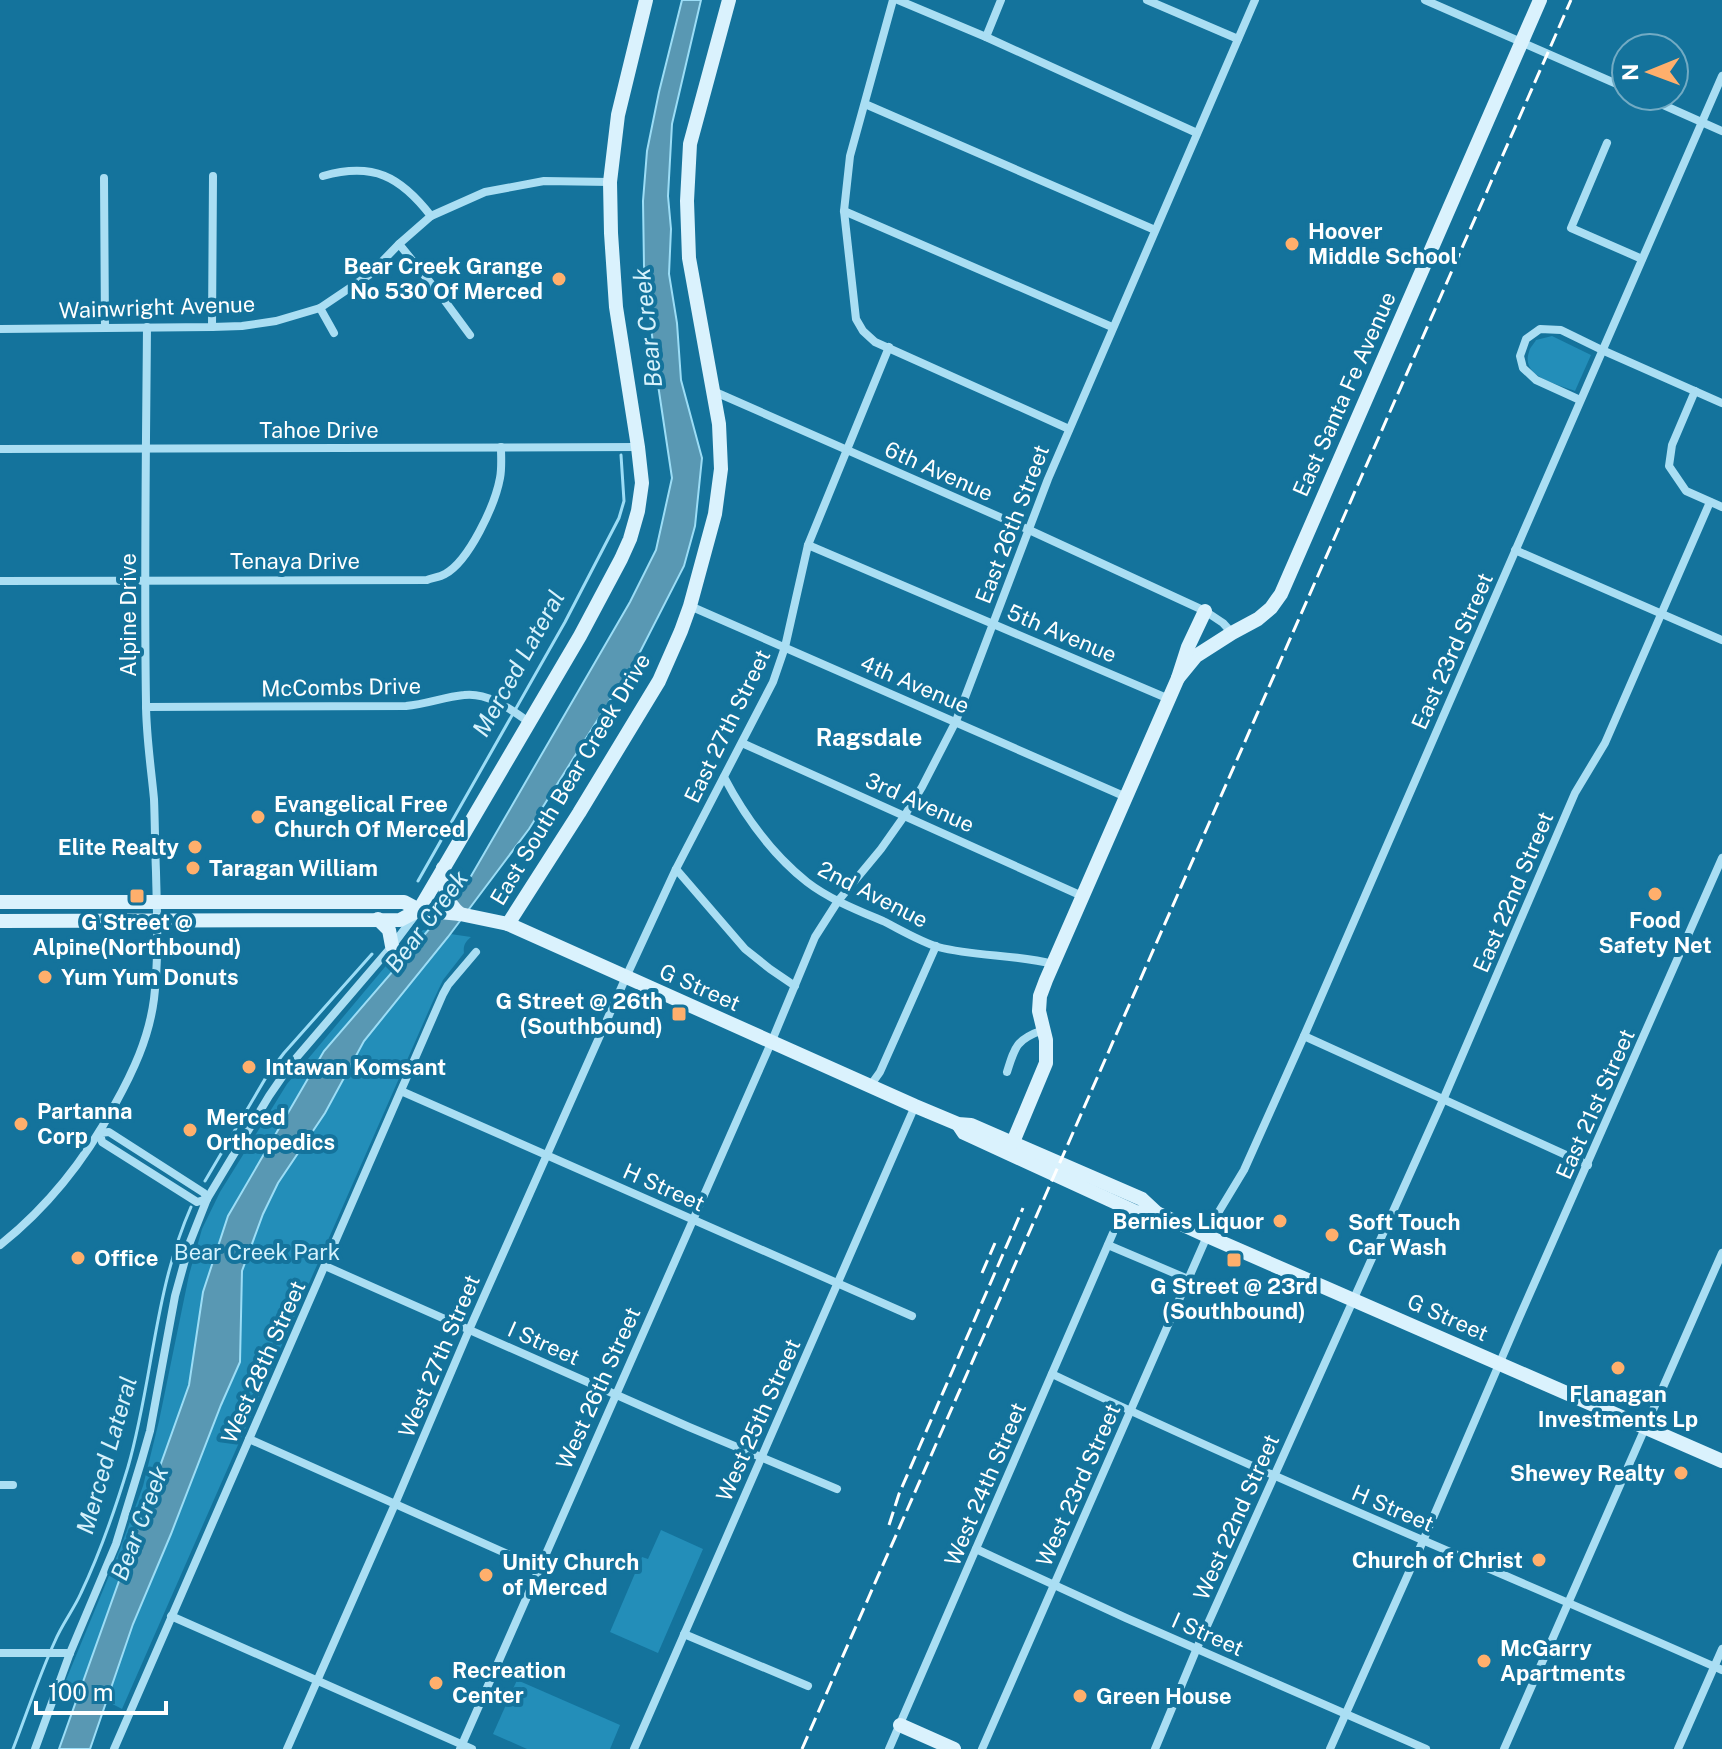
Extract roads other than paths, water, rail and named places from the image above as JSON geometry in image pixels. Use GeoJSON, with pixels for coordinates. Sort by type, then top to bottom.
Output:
{"type":"FeatureCollection","features":[{"type":"Feature","properties":{"kind":"street"},"geometry":{"type":"LineString","coordinates":[[35,1749],[67,1653],[116,1544],[150,1431],[175,1296],[190,1242],[207,1199],[291,1064],[426,910],[443,868],[525,719],[580,636],[630,539],[642,483],[616,307],[610,182],[618,115],[646,0]]}},
{"type":"Feature","properties":{"kind":"street","name":"East South Bear Creek Drive"},"geometry":{"type":"LineString","coordinates":[[508,924],[659,681],[690,606],[708,541],[720,487],[720,433],[689,258],[687,201],[690,144],[729,0]]}},
{"type":"Feature","properties":{"kind":"street"},"geometry":{"type":"LineString","coordinates":[[1069,429],[875,342],[856,319],[844,211],[850,156],[895,0],[986,37],[1197,133]]}},
{"type":"Feature","properties":{"kind":"street"},"geometry":{"type":"LineString","coordinates":[[986,37],[1001,0]]}},
{"type":"Feature","properties":{"kind":"street"},"geometry":{"type":"LineString","coordinates":[[1147,0],[1238,39]]}},
{"type":"Feature","properties":{"kind":"street","name":"East 26th Street"},"geometry":{"type":"LineString","coordinates":[[771,1043],[815,937],[838,901],[905,815],[956,721],[1027,529],[1255,0]]}},
{"type":"Feature","properties":{"kind":"street"},"geometry":{"type":"LineString","coordinates":[[1425,0],[1610,81]]}},
{"type":"Feature","properties":{"kind":"street","name":"East Santa Fe Avenue"},"geometry":{"type":"LineString","coordinates":[[1178,678],[1196,656],[1258,619],[1281,594],[1540,0]]}},
{"type":"Feature","properties":{"kind":"street","name":"East 23rd Street"},"geometry":{"type":"LineString","coordinates":[[1207,1236],[1244,1170],[1304,1036],[1722,76]]}},
{"type":"Feature","properties":{"kind":"street"},"geometry":{"type":"LineString","coordinates":[[865,104],[1155,230]]}},
{"type":"Feature","properties":{"kind":"street"},"geometry":{"type":"LineString","coordinates":[[1679,112],[1722,131]]}},
{"type":"Feature","properties":{"kind":"street"},"geometry":{"type":"LineString","coordinates":[[1607,143],[1571,228],[1642,259]]}},
{"type":"Feature","properties":{"kind":"street"},"geometry":{"type":"LineString","coordinates":[[323,176],[344,170],[389,178],[415,195],[431,216]]}},
{"type":"Feature","properties":{"kind":"street"},"geometry":{"type":"LineString","coordinates":[[212,327],[213,176]]}},
{"type":"Feature","properties":{"kind":"street"},"geometry":{"type":"LineString","coordinates":[[104,178],[105,328]]}},
{"type":"Feature","properties":{"kind":"street","name":"Wainwright Avenue"},"geometry":{"type":"LineString","coordinates":[[0,329],[212,327],[276,321],[320,308],[369,275],[431,216],[485,192],[544,181],[610,182]]}},
{"type":"Feature","properties":{"kind":"street"},"geometry":{"type":"LineString","coordinates":[[844,211],[1112,327]]}},
{"type":"Feature","properties":{"kind":"street"},"geometry":{"type":"LineString","coordinates":[[399,244],[470,335]]}},
{"type":"Feature","properties":{"kind":"street"},"geometry":{"type":"LineString","coordinates":[[320,308],[334,333]]}},
{"type":"Feature","properties":{"kind":"street","name":"Alpine Drive"},"geometry":{"type":"LineString","coordinates":[[0,1245],[55,1194],[100,1133],[134,1070],[154,1000],[157,902],[154,802],[146,707],[147,327]]}},
{"type":"Feature","properties":{"kind":"street"},"geometry":{"type":"LineString","coordinates":[[1580,400],[1536,380],[1523,368],[1520,356],[1526,339],[1540,329],[1561,330],[1722,403]]}},
{"type":"Feature","properties":{"kind":"street","name":"East 27th Street"},"geometry":{"type":"LineString","coordinates":[[626,977],[676,869],[773,682],[785,647],[808,545],[889,347]]}},
{"type":"Feature","properties":{"kind":"street","name":"6th Avenue"},"geometry":{"type":"LineString","coordinates":[[713,391],[1205,611],[1232,633]]}},
{"type":"Feature","properties":{"kind":"street"},"geometry":{"type":"LineString","coordinates":[[1695,391],[1672,445],[1669,466],[1686,491],[1722,507]]}},
{"type":"Feature","properties":{"kind":"street","name":"Tenaya Drive"},"geometry":{"type":"LineString","coordinates":[[0,581],[427,580],[445,574],[460,562],[475,540],[489,512],[501,475],[501,447]]}},
{"type":"Feature","properties":{"kind":"street","name":"Tahoe Drive"},"geometry":{"type":"LineString","coordinates":[[0,449],[638,447]]}},
{"type":"Feature","properties":{"kind":"street","name":"East 22nd Street"},"geometry":{"type":"LineString","coordinates":[[1353,1300],[1575,793],[1605,743],[1710,502]]}},
{"type":"Feature","properties":{"kind":"street","name":"5th Avenue"},"geometry":{"type":"LineString","coordinates":[[808,545],[1169,699]]}},
{"type":"Feature","properties":{"kind":"street"},"geometry":{"type":"LineString","coordinates":[[1515,550],[1722,640]]}},
{"type":"Feature","properties":{"kind":"street","name":"4th Avenue"},"geometry":{"type":"LineString","coordinates":[[690,606],[1126,797]]}},
{"type":"Feature","properties":{"kind":"street","name":"East Santa Fe Avenue"},"geometry":{"type":"LineString","coordinates":[[1013,1142],[1045,1067],[1047,1049],[1040,1016],[1040,996],[1205,611]]}},
{"type":"Feature","properties":{"kind":"street","name":"McCombs Drive"},"geometry":{"type":"LineString","coordinates":[[146,707],[406,706],[425,705],[468,694],[495,700],[525,719]]}},
{"type":"Feature","properties":{"kind":"street","name":"3rd Avenue"},"geometry":{"type":"LineString","coordinates":[[742,743],[1082,896]]}},
{"type":"Feature","properties":{"kind":"street","name":"2nd Avenue"},"geometry":{"type":"LineString","coordinates":[[724,777],[743,810],[776,851],[809,883],[838,901],[936,946],[976,955],[1029,958],[1053,964]]}},
{"type":"Feature","properties":{"kind":"street","name":"East 21st Street"},"geometry":{"type":"LineString","coordinates":[[1330,1749],[1722,858]]}},
{"type":"Feature","properties":{"kind":"street"},"geometry":{"type":"LineString","coordinates":[[443,868],[445,893],[460,914]]}},
{"type":"Feature","properties":{"kind":"street"},"geometry":{"type":"LineString","coordinates":[[676,869],[745,949],[795,986]]}},
{"type":"Feature","properties":{"kind":"street","name":"G Street"},"geometry":{"type":"LineString","coordinates":[[0,902],[404,902],[426,910],[508,924],[915,1106],[1013,1142],[1142,1199],[1157,1213],[1207,1236],[1722,1461]]}},
{"type":"Feature","properties":{"kind":"street","name":"G Street"},"geometry":{"type":"LineString","coordinates":[[0,921],[400,920],[426,910]]}},
{"type":"Feature","properties":{"kind":"street"},"geometry":{"type":"LineString","coordinates":[[378,919],[389,930],[392,946]]}},
{"type":"Feature","properties":{"kind":"street"},"geometry":{"type":"LineString","coordinates":[[870,1086],[880,1072],[936,946]]}},
{"type":"Feature","properties":{"kind":"street","name":"West 28th Street"},"geometry":{"type":"LineString","coordinates":[[114,1749],[448,985],[476,952]]}},
{"type":"Feature","properties":{"kind":"street","name":"West 27th Street"},"geometry":{"type":"LineString","coordinates":[[287,1749],[626,977]]}},
{"type":"Feature","properties":{"kind":"street"},"geometry":{"type":"LineString","coordinates":[[1007,1072],[1021,1040],[1043,1030]]}},
{"type":"Feature","properties":{"kind":"street"},"geometry":{"type":"LineString","coordinates":[[1304,1036],[1588,1165]]}},
{"type":"Feature","properties":{"kind":"street","name":"West 26th Street"},"geometry":{"type":"LineString","coordinates":[[461,1747],[771,1043]]}},
{"type":"Feature","properties":{"kind":"street","name":"H Street"},"geometry":{"type":"LineString","coordinates":[[401,1091],[912,1316]]}},
{"type":"Feature","properties":{"kind":"street","name":"West 25th Street"},"geometry":{"type":"LineString","coordinates":[[634,1749],[915,1106]]}},
{"type":"Feature","properties":{"kind":"street","name":"G Street"},"geometry":{"type":"LineString","coordinates":[[958,1124],[964,1133],[1136,1212],[1157,1213]]}},
{"type":"Feature","properties":{"kind":"street"},"geometry":{"type":"LineString","coordinates":[[109,1132],[204,1193],[207,1199],[197,1202],[182,1193],[102,1142],[100,1133],[109,1132]]}},
{"type":"Feature","properties":{"kind":"street"},"geometry":{"type":"LineString","coordinates":[[162,1180],[167,1169]]}},
{"type":"Feature","properties":{"kind":"street"},"geometry":{"type":"LineString","coordinates":[[182,1193],[188,1183]]}},
{"type":"Feature","properties":{"kind":"street","name":"West 24th Street"},"geometry":{"type":"LineString","coordinates":[[889,1749],[1113,1233]]}},
{"type":"Feature","properties":{"kind":"street","name":"West 23rd Street"},"geometry":{"type":"LineString","coordinates":[[982,1749],[1207,1236]]}},
{"type":"Feature","properties":{"kind":"street"},"geometry":{"type":"LineString","coordinates":[[1108,1245],[1188,1279]]}},
{"type":"Feature","properties":{"kind":"street"},"geometry":{"type":"LineString","coordinates":[[1504,1749],[1722,1253]]}},
{"type":"Feature","properties":{"kind":"street","name":"I Street"},"geometry":{"type":"LineString","coordinates":[[325,1266],[837,1489]]}},
{"type":"Feature","properties":{"kind":"street","name":"West 22nd Street"},"geometry":{"type":"LineString","coordinates":[[1155,1749],[1353,1300]]}},
{"type":"Feature","properties":{"kind":"street","name":"H Street"},"geometry":{"type":"LineString","coordinates":[[1052,1374],[1274,1477],[1718,1669]]}},
{"type":"Feature","properties":{"kind":"street"},"geometry":{"type":"LineString","coordinates":[[249,1439],[539,1568]]}},
{"type":"Feature","properties":{"kind":"street"},"geometry":{"type":"LineString","coordinates":[[0,1485],[13,1485]]}},
{"type":"Feature","properties":{"kind":"street","name":"I Street"},"geometry":{"type":"LineString","coordinates":[[976,1549],[1426,1749]]}},
{"type":"Feature","properties":{"kind":"street"},"geometry":{"type":"LineString","coordinates":[[171,1616],[461,1747],[472,1749]]}},
{"type":"Feature","properties":{"kind":"street"},"geometry":{"type":"LineString","coordinates":[[684,1634],[808,1686]]}},
{"type":"Feature","properties":{"kind":"street"},"geometry":{"type":"LineString","coordinates":[[1678,1749],[1718,1669],[1722,1649]]}},
{"type":"Feature","properties":{"kind":"street"},"geometry":{"type":"LineString","coordinates":[[0,1653],[67,1653]]}},
{"type":"Feature","properties":{"kind":"street"},"geometry":{"type":"LineString","coordinates":[[900,1725],[954,1749]]}},
{"type":"Feature","properties":{"kind":"waterway","name":"Merced Lateral"},"geometry":{"type":"LineString","coordinates":[[418,881],[565,622],[619,518],[624,501],[621,455]]}},
{"type":"Feature","properties":{"kind":"waterway","name":"Merced Lateral"},"geometry":{"type":"LineString","coordinates":[[205,1181],[268,1074],[372,954]]}},
{"type":"Feature","properties":{"kind":"waterway","name":"Merced Lateral"},"geometry":{"type":"LineString","coordinates":[[13,1749],[49,1654],[88,1578],[118,1499],[136,1434],[161,1303],[191,1207]]}},
{"type":"Feature","properties":{"kind":"railway"},"geometry":{"type":"LineString","coordinates":[[802,1749],[1571,0]]}},
{"type":"Feature","properties":{"kind":"railway"},"geometry":{"type":"LineString","coordinates":[[889,1525],[899,1494],[1023,1208]]}},
{"type":"Feature","properties":{"kind":"railway"},"geometry":{"type":"LineString","coordinates":[[982,1273],[995,1243]]}},
{"type":"Feature","properties":{"kind":"place","name":"Hoover Middle School"},"geometry":{"type":"Point","coordinates":[1292,244]}},
{"type":"Feature","properties":{"kind":"place","name":"Bear Creek Grange No 530 Of Merced"},"geometry":{"type":"Point","coordinates":[559,279]}},
{"type":"Feature","properties":{"kind":"place","name":"Evangelical Free Church Of Merced"},"geometry":{"type":"Point","coordinates":[258,817]}},
{"type":"Feature","properties":{"kind":"place","name":"Elite Realty"},"geometry":{"type":"Point","coordinates":[195,847]}},
{"type":"Feature","properties":{"kind":"place","name":"Taragan William"},"geometry":{"type":"Point","coordinates":[193,868]}},
{"type":"Feature","properties":{"kind":"place","name":"Food Safety Net"},"geometry":{"type":"Point","coordinates":[1655,894]}},
{"type":"Feature","properties":{"kind":"place","name":"G Street @ Alpine(Northbound)"},"geometry":{"type":"Point","coordinates":[137,896]}},
{"type":"Feature","properties":{"kind":"place","name":"Yum Yum Donuts"},"geometry":{"type":"Point","coordinates":[45,977]}},
{"type":"Feature","properties":{"kind":"place","name":"G Street @ 26th (Southbound)"},"geometry":{"type":"Point","coordinates":[679,1014]}},
{"type":"Feature","properties":{"kind":"place","name":"Intawan Komsant"},"geometry":{"type":"Point","coordinates":[249,1067]}},
{"type":"Feature","properties":{"kind":"place","name":"Partanna Corp"},"geometry":{"type":"Point","coordinates":[21,1124]}},
{"type":"Feature","properties":{"kind":"place","name":"Merced Orthopedics"},"geometry":{"type":"Point","coordinates":[190,1130]}},
{"type":"Feature","properties":{"kind":"place","name":"Bernies Liquor"},"geometry":{"type":"Point","coordinates":[1280,1221]}},
{"type":"Feature","properties":{"kind":"place","name":"Soft Touch Car Wash"},"geometry":{"type":"Point","coordinates":[1332,1235]}},
{"type":"Feature","properties":{"kind":"place","name":"Office"},"geometry":{"type":"Point","coordinates":[78,1258]}},
{"type":"Feature","properties":{"kind":"place","name":"G Street @ 23rd (Southbound)"},"geometry":{"type":"Point","coordinates":[1234,1260]}},
{"type":"Feature","properties":{"kind":"place","name":"Flanagan Investments Lp"},"geometry":{"type":"Point","coordinates":[1618,1368]}},
{"type":"Feature","properties":{"kind":"place","name":"Shewey Realty"},"geometry":{"type":"Point","coordinates":[1681,1473]}},
{"type":"Feature","properties":{"kind":"place","name":"Church of Christ"},"geometry":{"type":"Point","coordinates":[1539,1560]}},
{"type":"Feature","properties":{"kind":"place","name":"Unity Church of Merced"},"geometry":{"type":"Point","coordinates":[486,1575]}},
{"type":"Feature","properties":{"kind":"place","name":"McGarry Apartments"},"geometry":{"type":"Point","coordinates":[1484,1661]}},
{"type":"Feature","properties":{"kind":"place","name":"Recreation Center"},"geometry":{"type":"Point","coordinates":[436,1683]}},
{"type":"Feature","properties":{"kind":"place","name":"Green House"},"geometry":{"type":"Point","coordinates":[1080,1696]}},
{"type":"Feature","properties":{"kind":"district","name":"Ragsdale"},"geometry":{"type":"Point","coordinates":[869,737]}},
{"type":"Feature","properties":{"kind":"water label","name":"Bear Creek"},"geometry":{"type":"Point","coordinates":[647,328]}},
{"type":"Feature","properties":{"kind":"water label","name":"Bear Creek"},"geometry":{"type":"Point","coordinates":[426,921]}},
{"type":"Feature","properties":{"kind":"water label","name":"Bear Creek"},"geometry":{"type":"Point","coordinates":[139,1523]}},
{"type":"Feature","properties":{"kind":"park label","name":"Bear Creek Park"},"geometry":{"type":"Point","coordinates":[257,1252]}}]}
